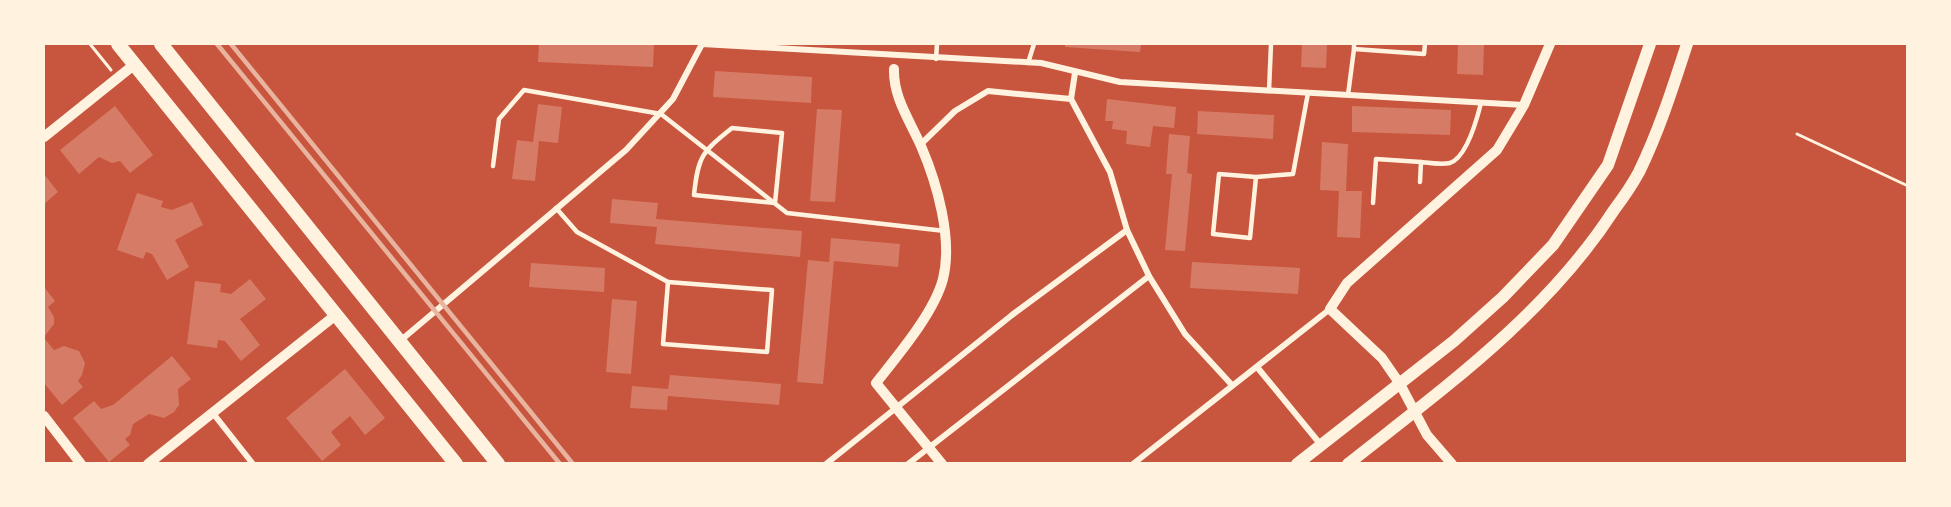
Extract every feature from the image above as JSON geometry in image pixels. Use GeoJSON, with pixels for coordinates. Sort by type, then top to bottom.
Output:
{"type":"FeatureCollection","features":[{"type":"Feature","properties":{"kind":"main road"},"geometry":{"type":"LineString","coordinates":[[118,44],[456,464]]}},
{"type":"Feature","properties":{"kind":"main road"},"geometry":{"type":"LineString","coordinates":[[161,44],[498,464]]}},
{"type":"Feature","properties":{"kind":"main road"},"geometry":{"type":"LineString","coordinates":[[1297,464],[1400,384],[1503,297],[1553,245],[1608,165],[1650,44]]}},
{"type":"Feature","properties":{"kind":"main road"},"geometry":{"type":"LineString","coordinates":[[1348,464],[1413,413],[1539,306],[1604,226],[1638,174],[1659,125],[1687,44]]}},
{"type":"Feature","properties":{"kind":"street"},"geometry":{"type":"LineString","coordinates":[[400,341],[626,150],[673,99],[701,44],[785,46],[936,59],[1041,63],[1120,82],[1524,105]]}},
{"type":"Feature","properties":{"kind":"street"},"geometry":{"type":"LineString","coordinates":[[1133,464],[1231,384],[1257,367],[1330,309],[1347,283],[1497,150],[1524,105],[1550,44]]}},
{"type":"Feature","properties":{"kind":"street"},"geometry":{"type":"LineString","coordinates":[[44,137],[135,64]]}},
{"type":"Feature","properties":{"kind":"street"},"geometry":{"type":"LineString","coordinates":[[894,69],[901,106],[932,175],[945,231],[943,279],[919,327],[876,383],[942,464]]}},
{"type":"Feature","properties":{"kind":"street"},"geometry":{"type":"LineString","coordinates":[[1075,73],[1071,99],[1110,172],[1126,230],[1149,276],[1185,334],[1231,384]]}},
{"type":"Feature","properties":{"kind":"street"},"geometry":{"type":"LineString","coordinates":[[920,145],[955,111],[988,91],[1071,99]]}},
{"type":"Feature","properties":{"kind":"street"},"geometry":{"type":"LineString","coordinates":[[826,464],[895,406],[1126,230]]}},
{"type":"Feature","properties":{"kind":"street"},"geometry":{"type":"LineString","coordinates":[[908,464],[1149,276]]}},
{"type":"Feature","properties":{"kind":"street"},"geometry":{"type":"LineString","coordinates":[[1330,309],[1382,358],[1400,384],[1413,413],[1427,435],[1452,464]]}},
{"type":"Feature","properties":{"kind":"street"},"geometry":{"type":"LineString","coordinates":[[148,464],[337,314]]}},
{"type":"Feature","properties":{"kind":"street"},"geometry":{"type":"LineString","coordinates":[[1257,367],[1321,445]]}},
{"type":"Feature","properties":{"kind":"street"},"geometry":{"type":"LineString","coordinates":[[212,412],[253,464]]}},
{"type":"Feature","properties":{"kind":"street"},"geometry":{"type":"LineString","coordinates":[[44,416],[81,464]]}},
{"type":"Feature","properties":{"kind":"lane"},"geometry":{"type":"LineString","coordinates":[[936,59],[937,44]]}},
{"type":"Feature","properties":{"kind":"lane"},"geometry":{"type":"LineString","coordinates":[[1028,63],[1034,44]]}},
{"type":"Feature","properties":{"kind":"lane"},"geometry":{"type":"LineString","coordinates":[[1269,91],[1271,44]]}},
{"type":"Feature","properties":{"kind":"lane"},"geometry":{"type":"LineString","coordinates":[[1388,52],[1389,44]]}},
{"type":"Feature","properties":{"kind":"lane"},"geometry":{"type":"LineString","coordinates":[[1348,95],[1354,46],[1388,52],[1424,54],[1425,44]]}},
{"type":"Feature","properties":{"kind":"lane"},"geometry":{"type":"LineString","coordinates":[[493,166],[499,119],[525,90],[661,114],[787,213],[945,231]]}},
{"type":"Feature","properties":{"kind":"lane"},"geometry":{"type":"LineString","coordinates":[[1256,177],[1250,238],[1213,234],[1219,174],[1256,177],[1293,174],[1308,93]]}},
{"type":"Feature","properties":{"kind":"lane"},"geometry":{"type":"LineString","coordinates":[[1373,203],[1376,159],[1447,164],[1456,160],[1475,131],[1481,103]]}},
{"type":"Feature","properties":{"kind":"lane"},"geometry":{"type":"LineString","coordinates":[[732,128],[782,133],[775,204],[694,195],[697,169],[706,149],[732,128]]}},
{"type":"Feature","properties":{"kind":"lane"},"geometry":{"type":"LineString","coordinates":[[1420,182],[1421,162]]}},
{"type":"Feature","properties":{"kind":"lane"},"geometry":{"type":"LineString","coordinates":[[556,208],[577,232],[668,282],[772,290],[767,352],[663,344],[668,282]]}},
{"type":"Feature","properties":{"kind":"path"},"geometry":{"type":"LineString","coordinates":[[90,44],[117,78]]}},
{"type":"Feature","properties":{"kind":"path"},"geometry":{"type":"LineString","coordinates":[[1797,134],[1908,186]]}},
{"type":"Feature","properties":{"kind":"building"},"geometry":{"type":"Polygon","coordinates":[[[539,44],[654,44],[653,67],[538,62],[539,44]]]}},
{"type":"Feature","properties":{"kind":"building"},"geometry":{"type":"Polygon","coordinates":[[[1065,44],[1141,44],[1140,52],[1065,47],[1065,44]]]}},
{"type":"Feature","properties":{"kind":"building"},"geometry":{"type":"Polygon","coordinates":[[[1302,44],[1327,44],[1326,68],[1301,67],[1302,44]]]}},
{"type":"Feature","properties":{"kind":"building"},"geometry":{"type":"Polygon","coordinates":[[[1458,44],[1484,44],[1483,75],[1457,74],[1458,44]]]}},
{"type":"Feature","properties":{"kind":"building"},"geometry":{"type":"Polygon","coordinates":[[[715,71],[812,77],[811,103],[713,97],[715,71]]]}},
{"type":"Feature","properties":{"kind":"building"},"geometry":{"type":"Polygon","coordinates":[[[1107,99],[1176,107],[1174,128],[1153,126],[1150,147],[1126,144],[1127,131],[1112,129],[1113,121],[1105,121],[1107,99]]]}},
{"type":"Feature","properties":{"kind":"building"},"geometry":{"type":"Polygon","coordinates":[[[538,104],[562,107],[558,143],[539,141],[535,181],[512,179],[517,140],[533,142],[538,104]]]}},
{"type":"Feature","properties":{"kind":"building"},"geometry":{"type":"Polygon","coordinates":[[[115,106],[153,155],[130,173],[120,161],[112,163],[99,157],[79,174],[60,150],[115,106]]]}},
{"type":"Feature","properties":{"kind":"building"},"geometry":{"type":"Polygon","coordinates":[[[1352,106],[1451,110],[1450,135],[1352,132],[1352,106]]]}},
{"type":"Feature","properties":{"kind":"building"},"geometry":{"type":"Polygon","coordinates":[[[817,109],[842,110],[835,202],[810,201],[817,109]]]}},
{"type":"Feature","properties":{"kind":"building"},"geometry":{"type":"Polygon","coordinates":[[[1198,111],[1274,115],[1273,139],[1197,134],[1198,111]]]}},
{"type":"Feature","properties":{"kind":"building"},"geometry":{"type":"Polygon","coordinates":[[[1169,134],[1190,136],[1187,173],[1192,174],[1185,251],[1165,250],[1172,174],[1166,174],[1169,134]]]}},
{"type":"Feature","properties":{"kind":"building"},"geometry":{"type":"Polygon","coordinates":[[[1322,142],[1348,144],[1346,191],[1362,191],[1360,238],[1337,237],[1339,191],[1320,190],[1322,142]]]}},
{"type":"Feature","properties":{"kind":"building"},"geometry":{"type":"Polygon","coordinates":[[[44,174],[58,192],[44,204],[44,174]]]}},
{"type":"Feature","properties":{"kind":"building"},"geometry":{"type":"Polygon","coordinates":[[[137,193],[163,201],[161,207],[172,210],[192,202],[203,225],[175,240],[189,267],[167,280],[152,254],[146,252],[143,259],[117,250],[137,193]]]}},
{"type":"Feature","properties":{"kind":"building"},"geometry":{"type":"Polygon","coordinates":[[[612,199],[658,203],[656,219],[802,231],[800,257],[655,244],[657,227],[610,223],[612,199]]]}},
{"type":"Feature","properties":{"kind":"building"},"geometry":{"type":"Polygon","coordinates":[[[831,238],[900,244],[898,267],[834,261],[823,384],[797,382],[808,260],[829,262],[831,238]]]}},
{"type":"Feature","properties":{"kind":"building"},"geometry":{"type":"Polygon","coordinates":[[[1192,262],[1300,268],[1298,294],[1190,288],[1192,262]]]}},
{"type":"Feature","properties":{"kind":"building"},"geometry":{"type":"Polygon","coordinates":[[[531,263],[605,268],[604,292],[529,287],[531,263]]]}},
{"type":"Feature","properties":{"kind":"building"},"geometry":{"type":"Polygon","coordinates":[[[250,279],[266,299],[240,319],[260,345],[241,361],[225,341],[218,340],[217,348],[187,344],[195,281],[221,284],[220,292],[231,294],[250,279]]]}},
{"type":"Feature","properties":{"kind":"building"},"geometry":{"type":"Polygon","coordinates":[[[44,287],[55,301],[48,307],[54,317],[54,324],[44,337],[44,287]]]}},
{"type":"Feature","properties":{"kind":"building"},"geometry":{"type":"Polygon","coordinates":[[[612,299],[637,301],[631,374],[606,372],[612,299]]]}},
{"type":"Feature","properties":{"kind":"building"},"geometry":{"type":"Polygon","coordinates":[[[44,338],[54,350],[64,346],[79,351],[85,363],[78,381],[83,387],[62,405],[44,383],[44,338]]]}},
{"type":"Feature","properties":{"kind":"building"},"geometry":{"type":"Polygon","coordinates":[[[172,356],[191,379],[178,389],[179,405],[174,412],[164,418],[149,414],[133,424],[130,435],[125,439],[130,445],[109,462],[73,418],[94,401],[101,409],[113,405],[172,356]]]}},
{"type":"Feature","properties":{"kind":"building"},"geometry":{"type":"Polygon","coordinates":[[[345,369],[385,418],[365,435],[350,416],[331,432],[341,445],[322,461],[286,418],[345,369]]]}},
{"type":"Feature","properties":{"kind":"building"},"geometry":{"type":"Polygon","coordinates":[[[670,375],[781,384],[779,405],[668,396],[667,410],[630,408],[632,386],[668,389],[670,375]]]}},
{"type":"Feature","properties":{"kind":"railway"},"geometry":{"type":"LineString","coordinates":[[217,44],[560,464]]}},
{"type":"Feature","properties":{"kind":"railway"},"geometry":{"type":"LineString","coordinates":[[231,44],[573,464]]}}]}
